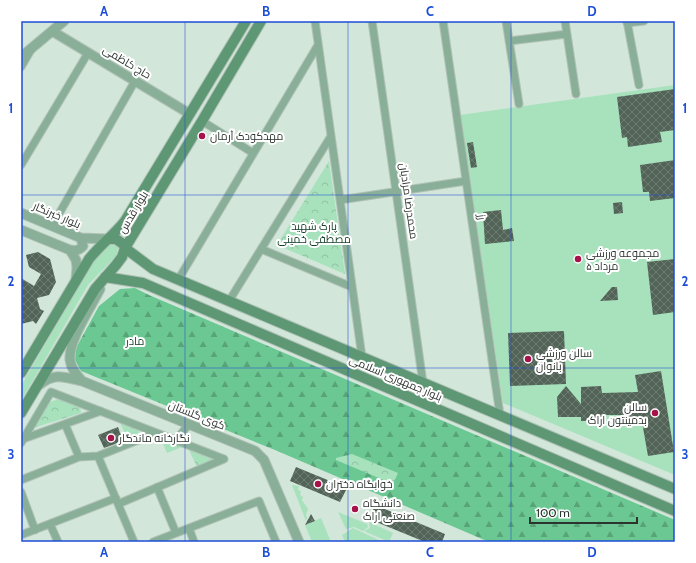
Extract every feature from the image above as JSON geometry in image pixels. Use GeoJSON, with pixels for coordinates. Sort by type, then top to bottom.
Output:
{"type":"FeatureCollection","features":[{"type":"Feature","properties":{"kind":"main road","name":"بلوار قدس"},"geometry":{"type":"LineString","coordinates":[[21,373],[89,259],[98,247],[125,221],[246,21]]}},
{"type":"Feature","properties":{"kind":"main road","name":"بلوار قدس"},"geometry":{"type":"LineString","coordinates":[[21,413],[95,289],[119,261],[125,248],[261,21]]}},
{"type":"Feature","properties":{"kind":"main road"},"geometry":{"type":"LineString","coordinates":[[190,114],[202,121]]}},
{"type":"Feature","properties":{"kind":"main road","name":"بلوار جمهوری اسلامی"},"geometry":{"type":"LineString","coordinates":[[108,239],[116,239],[123,244],[125,248],[153,269],[675,489]]}},
{"type":"Feature","properties":{"kind":"main road"},"geometry":{"type":"LineString","coordinates":[[143,283],[143,274],[153,269]]}},
{"type":"Feature","properties":{"kind":"main road","name":"بلوار جمهوری اسلامی"},"geometry":{"type":"LineString","coordinates":[[105,277],[143,283],[675,511]]}},
{"type":"Feature","properties":{"kind":"street"},"geometry":{"type":"LineString","coordinates":[[21,57],[64,21]]}},
{"type":"Feature","properties":{"kind":"street"},"geometry":{"type":"LineString","coordinates":[[315,21],[362,357]]}},
{"type":"Feature","properties":{"kind":"street","name":"محمدرضا مرادیان"},"geometry":{"type":"LineString","coordinates":[[372,21],[423,383]]}},
{"type":"Feature","properties":{"kind":"street","name":"رز"},"geometry":{"type":"LineString","coordinates":[[443,21],[500,415]]}},
{"type":"Feature","properties":{"kind":"street"},"geometry":{"type":"LineString","coordinates":[[506,21],[519,104]]}},
{"type":"Feature","properties":{"kind":"street"},"geometry":{"type":"LineString","coordinates":[[565,21],[576,94]]}},
{"type":"Feature","properties":{"kind":"street"},"geometry":{"type":"LineString","coordinates":[[639,85],[627,22],[644,21]]}},
{"type":"Feature","properties":{"kind":"street","name":"حاج کاظمی"},"geometry":{"type":"LineString","coordinates":[[52,31],[190,114]]}},
{"type":"Feature","properties":{"kind":"street"},"geometry":{"type":"LineString","coordinates":[[509,42],[567,34]]}},
{"type":"Feature","properties":{"kind":"street"},"geometry":{"type":"LineString","coordinates":[[178,280],[318,45]]}},
{"type":"Feature","properties":{"kind":"street"},"geometry":{"type":"LineString","coordinates":[[21,68],[33,47]]}},
{"type":"Feature","properties":{"kind":"street"},"geometry":{"type":"LineString","coordinates":[[21,165],[88,53]]}},
{"type":"Feature","properties":{"kind":"street"},"geometry":{"type":"LineString","coordinates":[[52,226],[135,81]]}},
{"type":"Feature","properties":{"kind":"street"},"geometry":{"type":"LineString","coordinates":[[202,121],[253,153]]}},
{"type":"Feature","properties":{"kind":"street"},"geometry":{"type":"LineString","coordinates":[[229,301],[331,136]]}},
{"type":"Feature","properties":{"kind":"street"},"geometry":{"type":"LineString","coordinates":[[340,200],[466,181]]}},
{"type":"Feature","properties":{"kind":"street","name":"بلوار خبرنگار"},"geometry":{"type":"LineString","coordinates":[[21,213],[82,238],[108,239]]}},
{"type":"Feature","properties":{"kind":"street"},"geometry":{"type":"LineString","coordinates":[[21,230],[70,250],[76,251],[81,249],[83,246],[82,238]]}},
{"type":"Feature","properties":{"kind":"street"},"geometry":{"type":"LineString","coordinates":[[261,249],[352,287]]}},
{"type":"Feature","properties":{"kind":"street"},"geometry":{"type":"LineString","coordinates":[[70,250],[76,260],[76,279]]}},
{"type":"Feature","properties":{"kind":"street"},"geometry":{"type":"LineString","coordinates":[[82,381],[72,368],[70,360],[71,347],[105,277]]}},
{"type":"Feature","properties":{"kind":"street","name":"کوی گلستان"},"geometry":{"type":"LineString","coordinates":[[36,387],[52,376],[82,381],[255,451],[264,460],[299,542]]}},
{"type":"Feature","properties":{"kind":"street"},"geometry":{"type":"LineString","coordinates":[[21,536],[50,524],[157,488],[224,459],[51,392],[22,441]]}},
{"type":"Feature","properties":{"kind":"street"},"geometry":{"type":"LineString","coordinates":[[22,441],[102,411]]}},
{"type":"Feature","properties":{"kind":"street"},"geometry":{"type":"LineString","coordinates":[[65,424],[79,458]]}},
{"type":"Feature","properties":{"kind":"street"},"geometry":{"type":"LineString","coordinates":[[176,440],[189,424]]}},
{"type":"Feature","properties":{"kind":"street"},"geometry":{"type":"LineString","coordinates":[[21,480],[79,458],[98,456],[156,433]]}},
{"type":"Feature","properties":{"kind":"street"},"geometry":{"type":"LineString","coordinates":[[98,456],[134,542]]}},
{"type":"Feature","properties":{"kind":"street"},"geometry":{"type":"LineString","coordinates":[[157,488],[176,533]]}},
{"type":"Feature","properties":{"kind":"street"},"geometry":{"type":"LineString","coordinates":[[21,492],[35,530]]}},
{"type":"Feature","properties":{"kind":"street"},"geometry":{"type":"LineString","coordinates":[[153,542],[260,501],[276,542]]}},
{"type":"Feature","properties":{"kind":"street"},"geometry":{"type":"LineString","coordinates":[[50,524],[58,542]]}},
{"type":"Feature","properties":{"kind":"street"},"geometry":{"type":"LineString","coordinates":[[189,528],[194,542]]}},
{"type":"Feature","properties":{"kind":"green space","name":"مجموعه ورزشی ۵ مرداد"},"geometry":{"type":"Polygon","coordinates":[[[675,85],[675,475],[503,403],[460,115],[675,85]]]}},
{"type":"Feature","properties":{"kind":"green space","name":"پارک شهید مصطفی خمینی"},"geometry":{"type":"Polygon","coordinates":[[[329,161],[345,274],[277,245],[329,161]]]}},
{"type":"Feature","properties":{"kind":"green space"},"geometry":{"type":"Polygon","coordinates":[[[110,243],[115,244],[118,248],[116,256],[88,285],[21,401],[21,386],[93,262],[110,243]]]}},
{"type":"Feature","properties":{"kind":"green space","name":"مادر"},"geometry":{"type":"Polygon","coordinates":[[[135,288],[675,520],[675,542],[489,542],[275,450],[81,371],[75,360],[76,348],[99,306],[120,289],[135,288]]]}},
{"type":"Feature","properties":{"kind":"green space"},"geometry":{"type":"Polygon","coordinates":[[[58,399],[80,406],[81,413],[36,427],[34,425],[50,402],[58,399]]]}},
{"type":"Feature","properties":{"kind":"green space"},"geometry":{"type":"Polygon","coordinates":[[[119,420],[138,428],[139,433],[127,438],[119,420]]]}},
{"type":"Feature","properties":{"kind":"green space"},"geometry":{"type":"Polygon","coordinates":[[[160,437],[182,447],[167,453],[160,437]]]}},
{"type":"Feature","properties":{"kind":"green space"},"geometry":{"type":"Polygon","coordinates":[[[189,450],[214,460],[197,467],[189,450]]]}},
{"type":"Feature","properties":{"kind":"green space"},"geometry":{"type":"Polygon","coordinates":[[[352,454],[398,473],[393,484],[336,460],[336,458],[352,454]]]}},
{"type":"Feature","properties":{"kind":"green space"},"geometry":{"type":"Polygon","coordinates":[[[292,485],[299,486],[298,490],[301,491],[300,495],[303,497],[302,500],[308,509],[306,521],[292,485]]]}},
{"type":"Feature","properties":{"kind":"green space"},"geometry":{"type":"Polygon","coordinates":[[[338,512],[367,524],[368,527],[363,531],[354,527],[346,529],[338,512]]]}},
{"type":"Feature","properties":{"kind":"green space"},"geometry":{"type":"Polygon","coordinates":[[[321,518],[331,542],[312,542],[305,525],[321,518]]]}},
{"type":"Feature","properties":{"kind":"green space"},"geometry":{"type":"Polygon","coordinates":[[[369,522],[393,533],[389,542],[364,531],[370,528],[369,522]]]}},
{"type":"Feature","properties":{"kind":"green space"},"geometry":{"type":"Polygon","coordinates":[[[353,528],[383,542],[345,542],[342,535],[353,528]]]}},
{"type":"Feature","properties":{"kind":"building"},"geometry":{"type":"Polygon","coordinates":[[[675,89],[675,130],[660,132],[662,142],[628,147],[627,137],[622,138],[617,97],[675,89]]]}},
{"type":"Feature","properties":{"kind":"building"},"geometry":{"type":"Polygon","coordinates":[[[473,142],[477,167],[471,168],[467,143],[473,142]]]}},
{"type":"Feature","properties":{"kind":"building"},"geometry":{"type":"Polygon","coordinates":[[[675,160],[675,198],[650,201],[649,192],[643,192],[640,165],[675,160]]]}},
{"type":"Feature","properties":{"kind":"building"},"geometry":{"type":"Polygon","coordinates":[[[622,202],[623,213],[614,214],[613,203],[622,202]]]}},
{"type":"Feature","properties":{"kind":"building"},"geometry":{"type":"Polygon","coordinates":[[[501,210],[503,230],[512,228],[514,241],[485,244],[483,212],[501,210]]]}},
{"type":"Feature","properties":{"kind":"building"},"geometry":{"type":"Polygon","coordinates":[[[38,252],[50,259],[56,282],[49,295],[37,298],[40,309],[44,311],[36,324],[33,321],[21,324],[21,278],[34,286],[41,274],[29,267],[26,255],[38,252]]]}},
{"type":"Feature","properties":{"kind":"building"},"geometry":{"type":"Polygon","coordinates":[[[675,259],[675,312],[653,315],[647,262],[675,259]]]}},
{"type":"Feature","properties":{"kind":"building"},"geometry":{"type":"Polygon","coordinates":[[[612,287],[617,287],[618,300],[600,301],[612,287]]]}},
{"type":"Feature","properties":{"kind":"building","name":"سالن ورزشی بانوان"},"geometry":{"type":"Polygon","coordinates":[[[564,331],[566,384],[510,386],[508,333],[564,331]]]}},
{"type":"Feature","properties":{"kind":"building"},"geometry":{"type":"Polygon","coordinates":[[[661,371],[674,452],[648,456],[642,422],[626,422],[625,415],[602,415],[602,420],[581,421],[581,417],[558,417],[557,397],[566,386],[581,404],[581,387],[601,386],[602,393],[638,392],[635,375],[661,371]]]}},
{"type":"Feature","properties":{"kind":"building","name":"نگارخانه ماندگار"},"geometry":{"type":"Polygon","coordinates":[[[118,427],[123,441],[104,448],[98,435],[118,427]]]}},
{"type":"Feature","properties":{"kind":"building","name":"خوابگاه دختران"},"geometry":{"type":"Polygon","coordinates":[[[296,467],[347,488],[340,502],[290,481],[296,467]]]}},
{"type":"Feature","properties":{"kind":"building"},"geometry":{"type":"Polygon","coordinates":[[[375,505],[445,534],[442,542],[425,542],[369,519],[375,505]]]}},
{"type":"Feature","properties":{"kind":"building"},"geometry":{"type":"Polygon","coordinates":[[[311,514],[315,521],[305,525],[311,514]]]}},
{"type":"Feature","properties":{"kind":"place","name":"مهدکودک آرمان"},"geometry":{"type":"Point","coordinates":[202,136]}},
{"type":"Feature","properties":{"kind":"place","name":"مجموعه ورزشی ۵ مرداد"},"geometry":{"type":"Point","coordinates":[578,259]}},
{"type":"Feature","properties":{"kind":"place","name":"سالن ورزشی بانوان"},"geometry":{"type":"Point","coordinates":[528,359]}},
{"type":"Feature","properties":{"kind":"place","name":"سالن بدمینتون اراک"},"geometry":{"type":"Point","coordinates":[655,413]}},
{"type":"Feature","properties":{"kind":"place","name":"نگارخانه ماندگار"},"geometry":{"type":"Point","coordinates":[111,438]}},
{"type":"Feature","properties":{"kind":"place","name":"خوابگاه دختران"},"geometry":{"type":"Point","coordinates":[318,484]}},
{"type":"Feature","properties":{"kind":"place","name":"دانشگاه صنعتی اراک"},"geometry":{"type":"Point","coordinates":[355,509]}}]}
